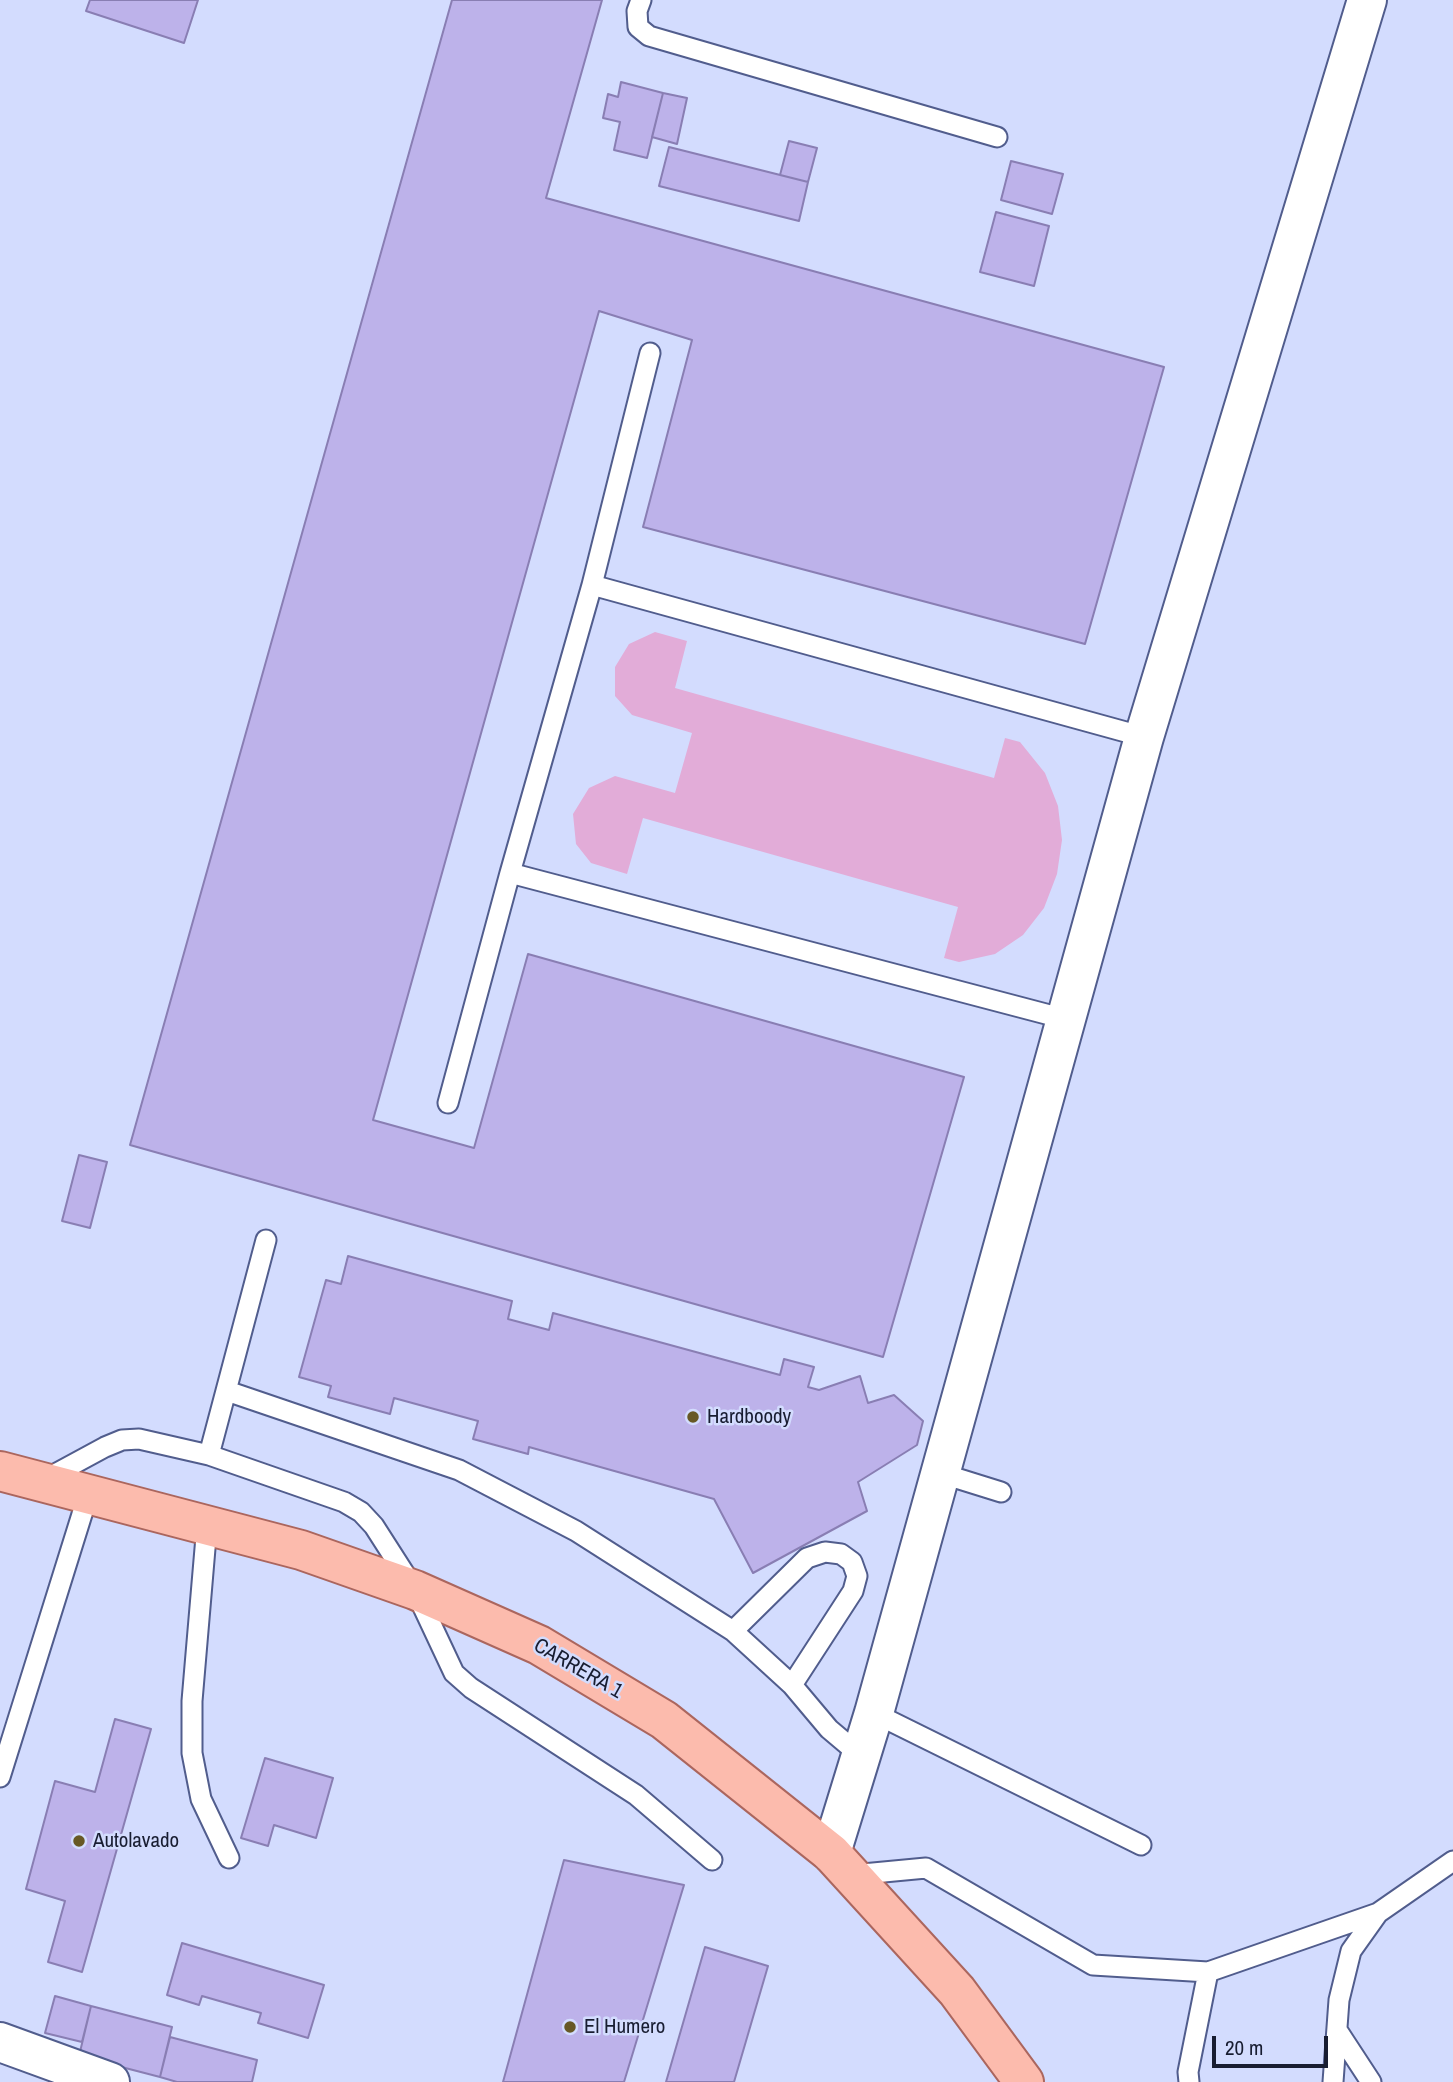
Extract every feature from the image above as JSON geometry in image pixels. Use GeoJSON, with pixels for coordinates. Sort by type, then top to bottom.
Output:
{"type":"FeatureCollection","features":[{"type":"Feature","properties":{"kind":"main road","name":"CARRERA 1"},"geometry":{"type":"LineString","coordinates":[[0,1471],[301,1550],[415,1590],[539,1646],[664,1720],[842,1864],[957,1991],[1024,2082]]}},
{"type":"Feature","properties":{"kind":"street"},"geometry":{"type":"LineString","coordinates":[[842,1864],[861,1756],[1144,737],[1367,0]]}},
{"type":"Feature","properties":{"kind":"street"},"geometry":{"type":"LineString","coordinates":[[0,2042],[110,2082]]}},
{"type":"Feature","properties":{"kind":"lane"},"geometry":{"type":"LineString","coordinates":[[641,0],[636,11],[638,27],[649,36],[997,136]]}},
{"type":"Feature","properties":{"kind":"lane"},"geometry":{"type":"LineString","coordinates":[[448,1103],[592,584],[650,353]]}},
{"type":"Feature","properties":{"kind":"lane"},"geometry":{"type":"LineString","coordinates":[[592,584],[1144,737]]}},
{"type":"Feature","properties":{"kind":"lane"},"geometry":{"type":"LineString","coordinates":[[510,873],[1065,1019]]}},
{"type":"Feature","properties":{"kind":"lane"},"geometry":{"type":"LineString","coordinates":[[209,1455],[266,1240]]}},
{"type":"Feature","properties":{"kind":"lane"},"geometry":{"type":"LineString","coordinates":[[227,1391],[459,1470],[576,1531],[733,1631],[792,1685],[829,1729],[861,1756]]}},
{"type":"Feature","properties":{"kind":"lane"},"geometry":{"type":"LineString","coordinates":[[42,1482],[122,1440],[139,1439],[209,1455],[344,1502],[361,1511],[374,1526],[415,1590],[454,1673],[471,1688],[636,1795],[712,1860]]}},
{"type":"Feature","properties":{"kind":"lane"},"geometry":{"type":"LineString","coordinates":[[940,1473],[1001,1492]]}},
{"type":"Feature","properties":{"kind":"lane"},"geometry":{"type":"LineString","coordinates":[[0,1777],[88,1495]]}},
{"type":"Feature","properties":{"kind":"lane"},"geometry":{"type":"LineString","coordinates":[[207,1525],[192,1701],[192,1753],[201,1799],[229,1858]]}},
{"type":"Feature","properties":{"kind":"lane"},"geometry":{"type":"LineString","coordinates":[[733,1631],[807,1558],[825,1552],[841,1554],[852,1562],[857,1576],[853,1591],[792,1685]]}},
{"type":"Feature","properties":{"kind":"lane"},"geometry":{"type":"LineString","coordinates":[[874,1713],[1142,1845]]}},
{"type":"Feature","properties":{"kind":"lane"},"geometry":{"type":"LineString","coordinates":[[842,1864],[926,1868],[1093,1965],[1208,1972],[1378,1913],[1453,1861]]}},
{"type":"Feature","properties":{"kind":"lane"},"geometry":{"type":"LineString","coordinates":[[1333,2082],[1339,2000],[1351,1951],[1378,1913]]}},
{"type":"Feature","properties":{"kind":"lane"},"geometry":{"type":"LineString","coordinates":[[1189,2082],[1188,2072],[1208,1972]]}},
{"type":"Feature","properties":{"kind":"lane"},"geometry":{"type":"LineString","coordinates":[[1337,2030],[1371,2082]]}},
{"type":"Feature","properties":{"kind":"shaded area"},"geometry":{"type":"Polygon","coordinates":[[[655,632],[687,641],[675,688],[994,778],[1005,738],[1020,742],[1045,773],[1058,806],[1062,840],[1057,874],[1044,908],[1023,935],[995,954],[959,962],[944,958],[958,907],[643,818],[627,874],[591,863],[576,844],[573,814],[589,788],[615,776],[675,793],[692,733],[632,715],[615,696],[615,667],[629,644],[655,632]]]}},
{"type":"Feature","properties":{"kind":"building"},"geometry":{"type":"Polygon","coordinates":[[[90,0],[198,0],[184,43],[86,11],[90,0]]]}},
{"type":"Feature","properties":{"kind":"building"},"geometry":{"type":"Polygon","coordinates":[[[452,0],[602,0],[546,198],[1164,367],[1085,644],[643,527],[692,340],[599,311],[373,1120],[474,1148],[528,954],[964,1077],[883,1357],[130,1145],[452,0]]]}},
{"type":"Feature","properties":{"kind":"building"},"geometry":{"type":"Polygon","coordinates":[[[621,82],[663,93],[647,158],[614,150],[620,122],[603,118],[608,94],[618,97],[621,82]]]}},
{"type":"Feature","properties":{"kind":"building"},"geometry":{"type":"Polygon","coordinates":[[[663,93],[687,98],[677,144],[652,137],[663,93]]]}},
{"type":"Feature","properties":{"kind":"building"},"geometry":{"type":"Polygon","coordinates":[[[789,141],[817,148],[808,182],[780,175],[789,141]]]}},
{"type":"Feature","properties":{"kind":"building"},"geometry":{"type":"Polygon","coordinates":[[[669,147],[808,182],[799,221],[659,186],[669,147]]]}},
{"type":"Feature","properties":{"kind":"building"},"geometry":{"type":"Polygon","coordinates":[[[1011,161],[1063,174],[1052,214],[1001,200],[1011,161]]]}},
{"type":"Feature","properties":{"kind":"building"},"geometry":{"type":"Polygon","coordinates":[[[996,212],[1049,226],[1034,286],[980,272],[996,212]]]}},
{"type":"Feature","properties":{"kind":"building"},"geometry":{"type":"Polygon","coordinates":[[[79,1155],[107,1162],[90,1228],[62,1221],[79,1155]]]}},
{"type":"Feature","properties":{"kind":"building","name":"Hardboody"},"geometry":{"type":"Polygon","coordinates":[[[348,1256],[512,1301],[508,1319],[549,1330],[553,1313],[780,1375],[784,1359],[814,1367],[808,1387],[819,1390],[860,1376],[868,1403],[894,1395],[923,1421],[917,1445],[858,1482],[867,1511],[753,1573],[714,1499],[529,1447],[528,1454],[473,1439],[478,1421],[394,1398],[390,1414],[328,1397],[331,1386],[299,1377],[326,1280],[341,1284],[348,1256]]]}},
{"type":"Feature","properties":{"kind":"building","name":"Autolavado"},"geometry":{"type":"Polygon","coordinates":[[[115,1719],[151,1729],[82,1972],[48,1962],[65,1901],[26,1889],[55,1781],[95,1792],[115,1719]]]}},
{"type":"Feature","properties":{"kind":"building"},"geometry":{"type":"Polygon","coordinates":[[[265,1758],[333,1778],[316,1838],[274,1825],[268,1846],[241,1838],[265,1758]]]}},
{"type":"Feature","properties":{"kind":"building"},"geometry":{"type":"Polygon","coordinates":[[[564,1860],[684,1885],[624,2082],[503,2082],[564,1860]]]}},
{"type":"Feature","properties":{"kind":"building"},"geometry":{"type":"Polygon","coordinates":[[[182,1943],[324,1985],[308,2038],[258,2023],[261,2013],[202,1996],[199,2005],[167,1995],[182,1943]]]}},
{"type":"Feature","properties":{"kind":"building"},"geometry":{"type":"Polygon","coordinates":[[[705,1947],[768,1966],[734,2082],[666,2082],[705,1947]]]}},
{"type":"Feature","properties":{"kind":"building"},"geometry":{"type":"Polygon","coordinates":[[[55,1996],[91,2006],[82,2042],[45,2033],[55,1996]]]}},
{"type":"Feature","properties":{"kind":"building"},"geometry":{"type":"Polygon","coordinates":[[[91,2006],[172,2027],[160,2077],[79,2056],[91,2006]]]}},
{"type":"Feature","properties":{"kind":"building"},"geometry":{"type":"Polygon","coordinates":[[[170,2037],[257,2060],[252,2082],[177,2082],[160,2077],[170,2037]]]}},
{"type":"Feature","properties":{"kind":"place","name":"Hardboody"},"geometry":{"type":"Point","coordinates":[693,1417]}},
{"type":"Feature","properties":{"kind":"place","name":"Autolavado"},"geometry":{"type":"Point","coordinates":[79,1841]}},
{"type":"Feature","properties":{"kind":"place","name":"El Humero"},"geometry":{"type":"Point","coordinates":[570,2027]}}]}
